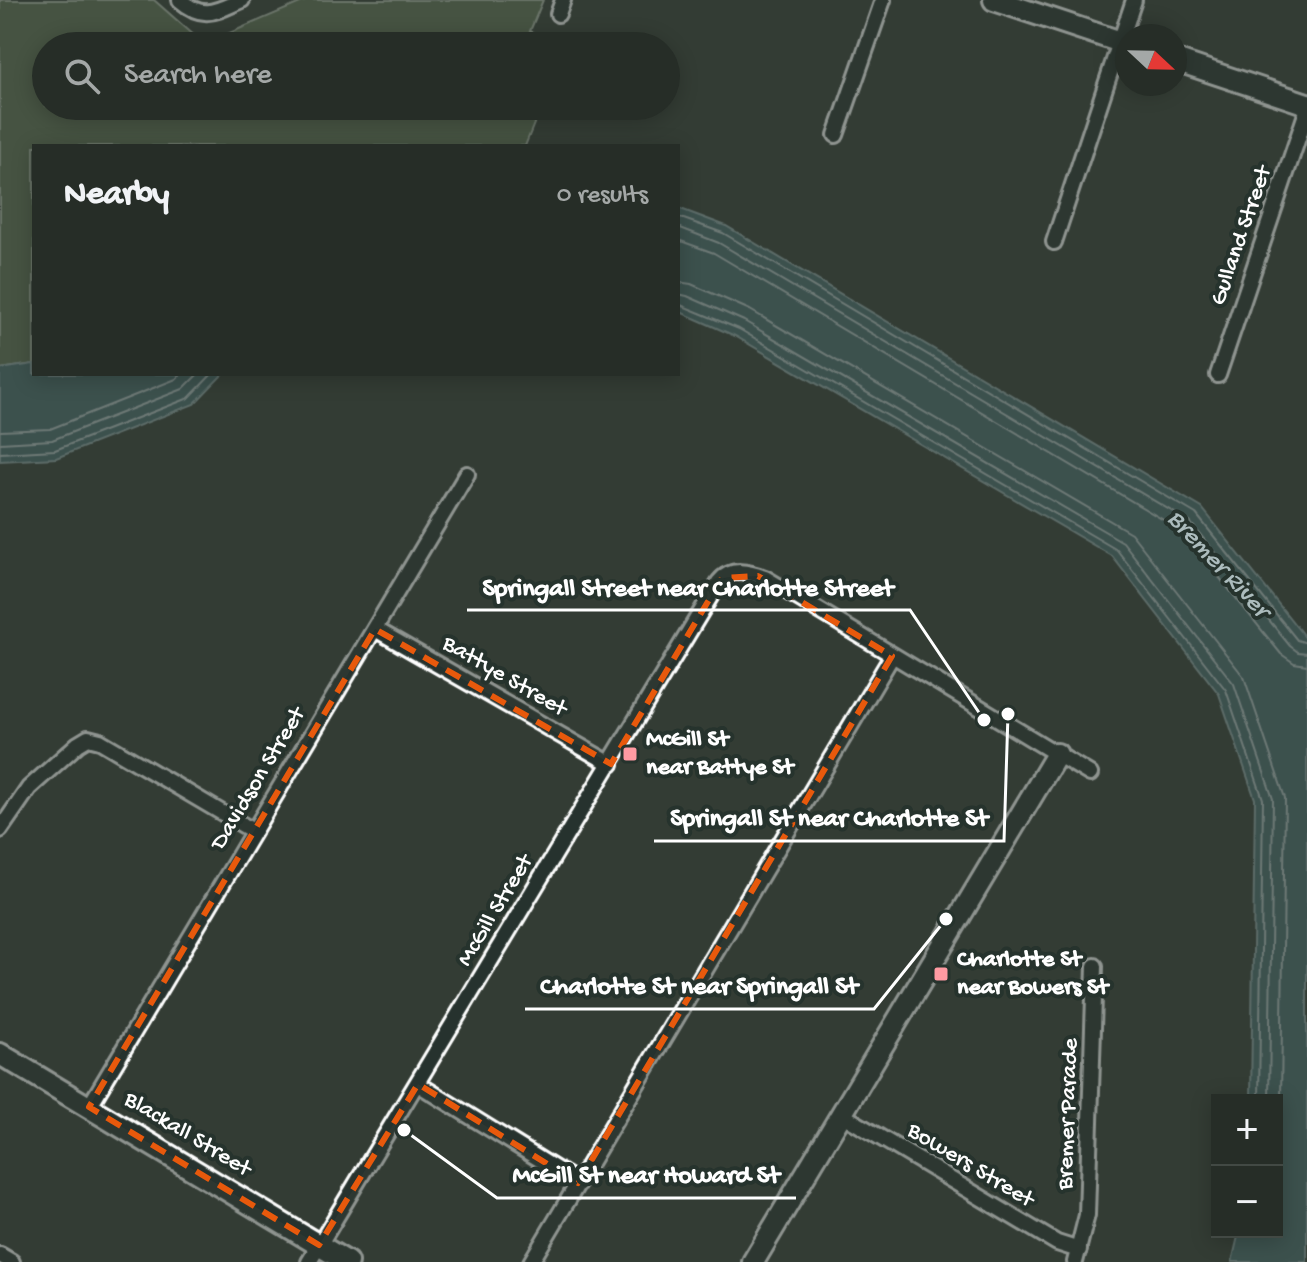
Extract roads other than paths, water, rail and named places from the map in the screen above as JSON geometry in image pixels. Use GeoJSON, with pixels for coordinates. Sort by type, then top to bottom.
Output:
{"type":"FeatureCollection","features":[{"type":"Feature","properties":{"kind":"street"},"geometry":{"type":"LineString","coordinates":[[180,0],[204,14],[242,0]]}},
{"type":"Feature","properties":{"kind":"street"},"geometry":{"type":"LineString","coordinates":[[836,135],[883,0]]}},
{"type":"Feature","properties":{"kind":"street"},"geometry":{"type":"LineString","coordinates":[[994,0],[1115,40]]}},
{"type":"Feature","properties":{"kind":"street"},"geometry":{"type":"LineString","coordinates":[[1128,24],[1134,0]]}},
{"type":"Feature","properties":{"kind":"street"},"geometry":{"type":"LineString","coordinates":[[1187,64],[1307,104]]}},
{"type":"Feature","properties":{"kind":"street"},"geometry":{"type":"LineString","coordinates":[[1054,242],[1115,69]]}},
{"type":"Feature","properties":{"kind":"street","name":"Gulland Street"},"geometry":{"type":"LineString","coordinates":[[1218,375],[1307,111]]}},
{"type":"Feature","properties":{"kind":"street","name":"Davidson Street"},"geometry":{"type":"LineString","coordinates":[[89,1107],[467,474]]}},
{"type":"Feature","properties":{"kind":"street","name":"McGill Street"},"geometry":{"type":"LineString","coordinates":[[314,1254],[719,582],[732,572],[746,572],[765,578],[892,656]]}},
{"type":"Feature","properties":{"kind":"street","name":"Battye Street"},"geometry":{"type":"LineString","coordinates":[[375,629],[611,764]]}},
{"type":"Feature","properties":{"kind":"street"},"geometry":{"type":"LineString","coordinates":[[531,1262],[892,656],[1090,774]]}},
{"type":"Feature","properties":{"kind":"street"},"geometry":{"type":"LineString","coordinates":[[0,830],[29,788],[88,738],[100,741],[253,831]]}},
{"type":"Feature","properties":{"kind":"street"},"geometry":{"type":"LineString","coordinates":[[753,1262],[1057,754]]}},
{"type":"Feature","properties":{"kind":"street","name":"Bremer Parade"},"geometry":{"type":"LineString","coordinates":[[1077,1256],[1087,1215],[1095,966]]}},
{"type":"Feature","properties":{"kind":"street","name":"Blackall Street"},"geometry":{"type":"LineString","coordinates":[[0,1054],[89,1107],[314,1254],[347,1262]]}},
{"type":"Feature","properties":{"kind":"street"},"geometry":{"type":"LineString","coordinates":[[418,1084],[578,1183]]}},
{"type":"Feature","properties":{"kind":"street","name":"Bowers Street"},"geometry":{"type":"LineString","coordinates":[[841,1114],[1077,1256]]}},
{"type":"Feature","properties":{"kind":"street"},"geometry":{"type":"LineString","coordinates":[[0,1255],[12,1262]]}},
{"type":"Feature","properties":{"kind":"water","name":"Bremer River"},"geometry":{"type":"Polygon","coordinates":[[[680,209],[726,226],[1202,508],[1307,640],[1307,1262],[1232,1262],[1238,1238],[1283,1238],[1283,1094],[1251,1094],[1255,799],[1219,694],[1112,556],[735,336],[680,312],[680,209]]]}},
{"type":"Feature","properties":{"kind":"water"},"geometry":{"type":"Polygon","coordinates":[[[32,364],[32,376],[221,376],[194,404],[56,458],[0,461],[0,369],[32,364]]]}},
{"type":"Feature","properties":{"kind":"place","name":"Springall St near Charlotte St"},"geometry":{"type":"Point","coordinates":[1008,714]}},
{"type":"Feature","properties":{"kind":"place","name":"Springall Street near Charlotte Street"},"geometry":{"type":"Point","coordinates":[984,720]}},
{"type":"Feature","properties":{"kind":"place","name":"McGill St near Battye St"},"geometry":{"type":"Point","coordinates":[630,754]}},
{"type":"Feature","properties":{"kind":"place","name":"Charlotte St near Springall St"},"geometry":{"type":"Point","coordinates":[946,919]}},
{"type":"Feature","properties":{"kind":"place","name":"Charlotte St near Bowers St"},"geometry":{"type":"Point","coordinates":[941,974]}},
{"type":"Feature","properties":{"kind":"place","name":"McGill St near Howard St"},"geometry":{"type":"Point","coordinates":[404,1130]}}]}
